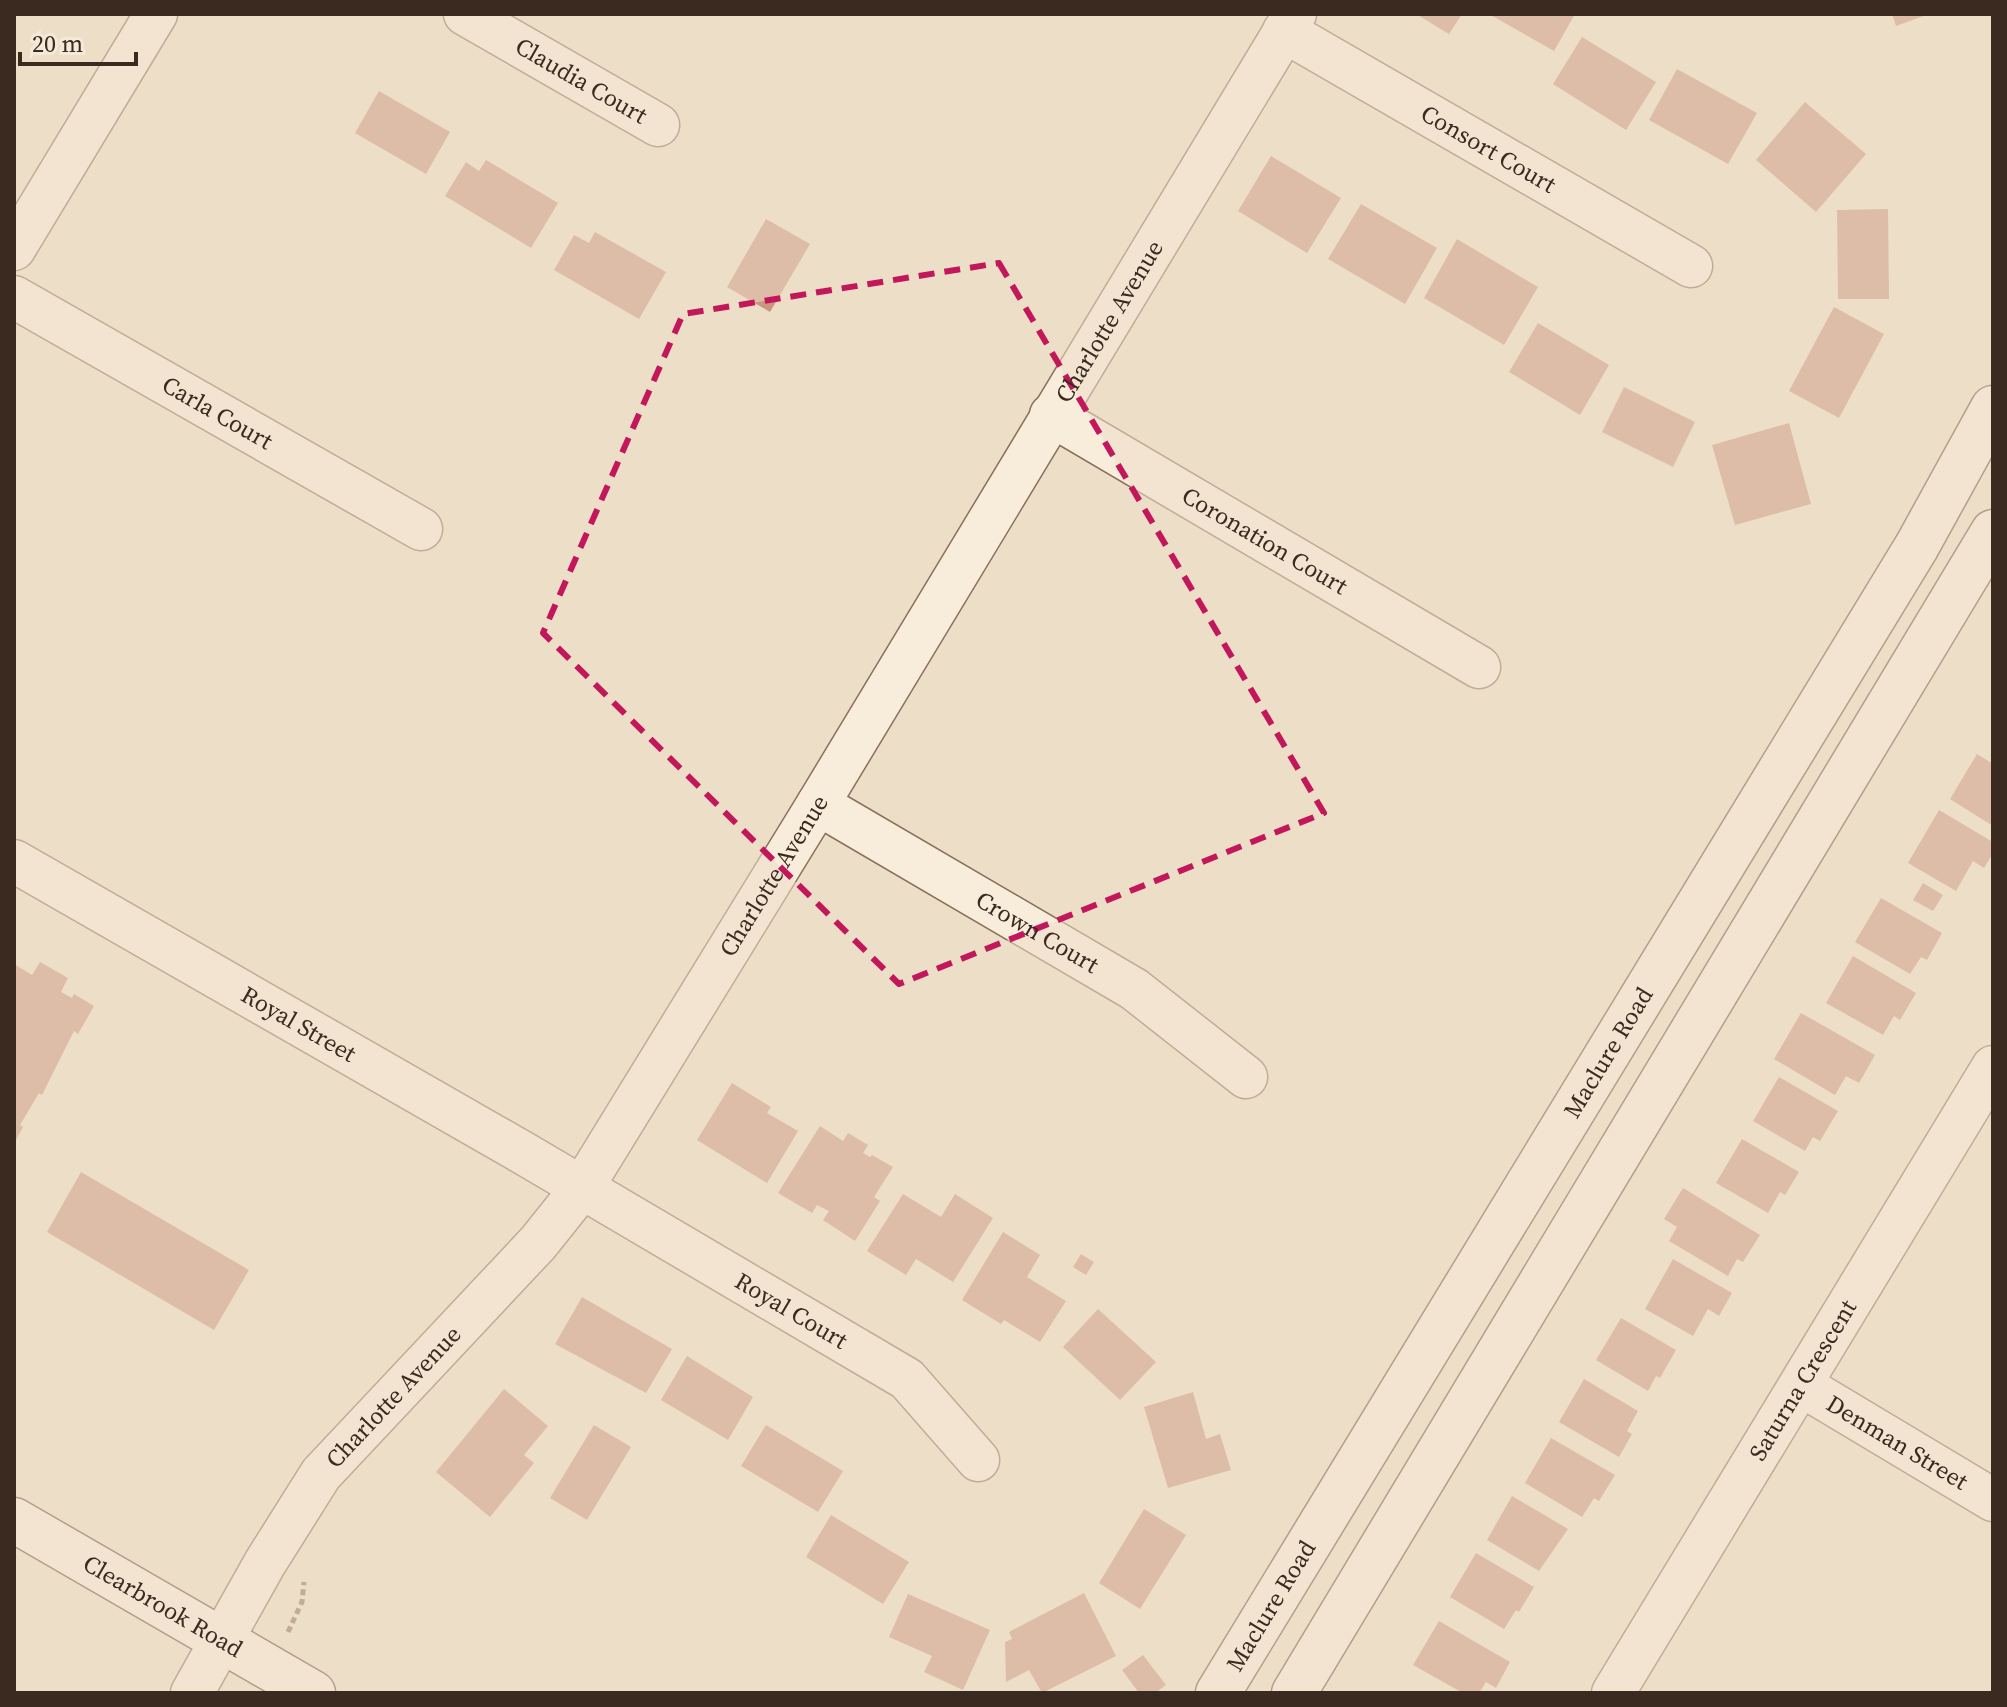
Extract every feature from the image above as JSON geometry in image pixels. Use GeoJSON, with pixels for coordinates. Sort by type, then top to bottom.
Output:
{"type":"FeatureCollection","features":[{"type":"Feature","properties":{"kind":"main road","name":"Maclure Road"},"geometry":{"type":"LineString","coordinates":[[1218,1693],[1908,559],[1993,408]]}},
{"type":"Feature","properties":{"kind":"main road"},"geometry":{"type":"LineString","coordinates":[[1294,1693],[1993,532]]}},
{"type":"Feature","properties":{"kind":"main road","name":"Clearbrook Road"},"geometry":{"type":"LineString","coordinates":[[14,1520],[313,1693]]}},
{"type":"Feature","properties":{"kind":"street"},"geometry":{"type":"LineString","coordinates":[[14,249],[156,14]]}},
{"type":"Feature","properties":{"kind":"street","name":"Claudia Court"},"geometry":{"type":"LineString","coordinates":[[465,14],[658,125]]}},
{"type":"Feature","properties":{"kind":"street","name":"Consort Court"},"geometry":{"type":"LineString","coordinates":[[1289,23],[1691,266]]}},
{"type":"Feature","properties":{"kind":"street","name":"Charlotte Avenue"},"geometry":{"type":"LineString","coordinates":[[192,1693],[265,1563],[321,1474],[538,1243],[582,1188],[818,804],[1289,23]]}},
{"type":"Feature","properties":{"kind":"street","name":"Carla Court"},"geometry":{"type":"LineString","coordinates":[[14,297],[421,529]]}},
{"type":"Feature","properties":{"kind":"street","name":"Coronation Court"},"geometry":{"type":"LineString","coordinates":[[1051,415],[1479,667]]}},
{"type":"Feature","properties":{"kind":"street","name":"Crown Court"},"geometry":{"type":"LineString","coordinates":[[818,804],[1134,989],[1246,1077]]}},
{"type":"Feature","properties":{"kind":"street","name":"Royal Street"},"geometry":{"type":"LineString","coordinates":[[14,861],[582,1188]]}},
{"type":"Feature","properties":{"kind":"street","name":"Saturna Crescent"},"geometry":{"type":"LineString","coordinates":[[1613,1693],[1993,1067]]}},
{"type":"Feature","properties":{"kind":"street","name":"Royal Court"},"geometry":{"type":"LineString","coordinates":[[582,1188],[907,1379],[978,1460]]}},
{"type":"Feature","properties":{"kind":"street","name":"Denman Street"},"geometry":{"type":"LineString","coordinates":[[1801,1385],[1993,1500]]}},
{"type":"Feature","properties":{"kind":"highlighted area"},"geometry":{"type":"Polygon","coordinates":[[[999,263],[1324,813],[899,984],[543,633],[683,314],[999,263]]]}},
{"type":"Feature","properties":{"kind":"building"},"geometry":{"type":"Polygon","coordinates":[[[1416,14],[1462,14],[1449,34],[1416,14]]]}},
{"type":"Feature","properties":{"kind":"building"},"geometry":{"type":"Polygon","coordinates":[[[1489,14],[1575,14],[1554,51],[1489,14]]]}},
{"type":"Feature","properties":{"kind":"building"},"geometry":{"type":"Polygon","coordinates":[[[1892,14],[1929,14],[1896,26],[1892,14]]]}},
{"type":"Feature","properties":{"kind":"building"},"geometry":{"type":"Polygon","coordinates":[[[1582,37],[1656,82],[1626,130],[1553,84],[1582,37]]]}},
{"type":"Feature","properties":{"kind":"building"},"geometry":{"type":"Polygon","coordinates":[[[1677,69],[1757,113],[1728,164],[1649,120],[1677,69]]]}},
{"type":"Feature","properties":{"kind":"building"},"geometry":{"type":"Polygon","coordinates":[[[379,91],[450,132],[426,174],[355,133],[379,91]]]}},
{"type":"Feature","properties":{"kind":"building"},"geometry":{"type":"Polygon","coordinates":[[[1805,102],[1866,154],[1816,212],[1756,160],[1805,102]]]}},
{"type":"Feature","properties":{"kind":"building"},"geometry":{"type":"Polygon","coordinates":[[[1271,156],[1341,198],[1307,253],[1238,211],[1271,156]]]}},
{"type":"Feature","properties":{"kind":"building"},"geometry":{"type":"Polygon","coordinates":[[[486,160],[558,203],[531,248],[445,196],[466,162],[479,171],[486,160]]]}},
{"type":"Feature","properties":{"kind":"building"},"geometry":{"type":"Polygon","coordinates":[[[1361,204],[1437,248],[1405,304],[1328,259],[1361,204]]]}},
{"type":"Feature","properties":{"kind":"building"},"geometry":{"type":"Polygon","coordinates":[[[1888,209],[1889,299],[1838,299],[1837,210],[1888,209]]]}},
{"type":"Feature","properties":{"kind":"building"},"geometry":{"type":"Polygon","coordinates":[[[766,219],[810,244],[770,312],[727,287],[766,219]]]}},
{"type":"Feature","properties":{"kind":"building"},"geometry":{"type":"Polygon","coordinates":[[[595,232],[666,272],[639,319],[554,270],[574,235],[589,243],[595,232]]]}},
{"type":"Feature","properties":{"kind":"building"},"geometry":{"type":"Polygon","coordinates":[[[1457,239],[1538,287],[1504,345],[1424,298],[1457,239]]]}},
{"type":"Feature","properties":{"kind":"building"},"geometry":{"type":"Polygon","coordinates":[[[1834,307],[1884,334],[1839,418],[1789,391],[1834,307]]]}},
{"type":"Feature","properties":{"kind":"building"},"geometry":{"type":"Polygon","coordinates":[[[1538,323],[1609,365],[1580,415],[1509,372],[1538,323]]]}},
{"type":"Feature","properties":{"kind":"building"},"geometry":{"type":"Polygon","coordinates":[[[1624,387],[1695,422],[1673,467],[1602,432],[1624,387]]]}},
{"type":"Feature","properties":{"kind":"building"},"geometry":{"type":"Polygon","coordinates":[[[1789,423],[1811,504],[1735,525],[1712,445],[1789,423]]]}},
{"type":"Feature","properties":{"kind":"building"},"geometry":{"type":"Polygon","coordinates":[[[1977,754],[1993,764],[1993,826],[1950,799],[1977,754]]]}},
{"type":"Feature","properties":{"kind":"building"},"geometry":{"type":"Polygon","coordinates":[[[1939,810],[1993,842],[1993,853],[1984,868],[1973,861],[1956,891],[1908,863],[1939,810]]]}},
{"type":"Feature","properties":{"kind":"building"},"geometry":{"type":"Polygon","coordinates":[[[1923,883],[1943,895],[1933,911],[1913,900],[1923,883]]]}},
{"type":"Feature","properties":{"kind":"building"},"geometry":{"type":"Polygon","coordinates":[[[1881,898],[1942,933],[1927,960],[1921,957],[1910,974],[1855,942],[1881,898]]]}},
{"type":"Feature","properties":{"kind":"building"},"geometry":{"type":"Polygon","coordinates":[[[1853,956],[1916,993],[1900,1020],[1894,1016],[1883,1035],[1826,1003],[1853,956]]]}},
{"type":"Feature","properties":{"kind":"building"},"geometry":{"type":"Polygon","coordinates":[[[40,962],[68,978],[61,992],[72,998],[74,994],[94,1006],[78,1034],[74,1031],[42,1095],[39,1093],[20,1125],[23,1127],[14,1144],[14,964],[32,975],[40,962]]]}},
{"type":"Feature","properties":{"kind":"building"},"geometry":{"type":"Polygon","coordinates":[[[1801,1013],[1875,1055],[1859,1083],[1846,1076],[1835,1095],[1774,1059],[1801,1013]]]}},
{"type":"Feature","properties":{"kind":"building"},"geometry":{"type":"Polygon","coordinates":[[[1779,1077],[1838,1111],[1820,1141],[1813,1137],[1805,1151],[1753,1121],[1779,1077]]]}},
{"type":"Feature","properties":{"kind":"building"},"geometry":{"type":"Polygon","coordinates":[[[732,1083],[771,1107],[767,1113],[798,1131],[767,1183],[697,1140],[732,1083]]]}},
{"type":"Feature","properties":{"kind":"building"},"geometry":{"type":"Polygon","coordinates":[[[820,1126],[843,1141],[848,1133],[868,1145],[863,1153],[893,1167],[874,1197],[880,1201],[855,1241],[823,1220],[829,1211],[817,1205],[812,1213],[778,1193],[820,1126]]]}},
{"type":"Feature","properties":{"kind":"building"},"geometry":{"type":"Polygon","coordinates":[[[1742,1139],[1799,1172],[1785,1195],[1780,1192],[1768,1213],[1716,1183],[1742,1139]]]}},
{"type":"Feature","properties":{"kind":"building"},"geometry":{"type":"Polygon","coordinates":[[[81,1172],[249,1270],[214,1330],[47,1232],[81,1172]]]}},
{"type":"Feature","properties":{"kind":"building"},"geometry":{"type":"Polygon","coordinates":[[[1683,1188],[1760,1235],[1743,1262],[1737,1259],[1728,1276],[1669,1241],[1677,1227],[1664,1219],[1683,1188]]]}},
{"type":"Feature","properties":{"kind":"building"},"geometry":{"type":"Polygon","coordinates":[[[903,1194],[941,1217],[955,1194],[993,1218],[953,1282],[916,1259],[906,1275],[867,1251],[903,1194]]]}},
{"type":"Feature","properties":{"kind":"building"},"geometry":{"type":"Polygon","coordinates":[[[1003,1232],[1040,1255],[1027,1277],[1066,1301],[1040,1342],[1004,1320],[1001,1324],[962,1300],[1003,1232]]]}},
{"type":"Feature","properties":{"kind":"building"},"geometry":{"type":"Polygon","coordinates":[[[1081,1254],[1094,1262],[1086,1275],[1073,1267],[1081,1254]]]}},
{"type":"Feature","properties":{"kind":"building"},"geometry":{"type":"Polygon","coordinates":[[[1673,1259],[1732,1293],[1719,1316],[1708,1309],[1693,1336],[1645,1309],[1673,1259]]]}},
{"type":"Feature","properties":{"kind":"building"},"geometry":{"type":"Polygon","coordinates":[[[582,1297],[672,1349],[646,1393],[555,1344],[582,1297]]]}},
{"type":"Feature","properties":{"kind":"building"},"geometry":{"type":"Polygon","coordinates":[[[1098,1309],[1156,1362],[1120,1400],[1063,1347],[1098,1309]]]}},
{"type":"Feature","properties":{"kind":"building"},"geometry":{"type":"Polygon","coordinates":[[[1621,1318],[1676,1350],[1660,1378],[1656,1376],[1648,1391],[1596,1360],[1621,1318]]]}},
{"type":"Feature","properties":{"kind":"building"},"geometry":{"type":"Polygon","coordinates":[[[687,1356],[753,1397],[728,1440],[661,1400],[687,1356]]]}},
{"type":"Feature","properties":{"kind":"building"},"geometry":{"type":"Polygon","coordinates":[[[1584,1379],[1638,1411],[1627,1431],[1632,1434],[1619,1457],[1559,1422],[1584,1379]]]}},
{"type":"Feature","properties":{"kind":"building"},"geometry":{"type":"Polygon","coordinates":[[[504,1389],[548,1426],[524,1455],[534,1463],[490,1517],[436,1472],[504,1389]]]}},
{"type":"Feature","properties":{"kind":"building"},"geometry":{"type":"Polygon","coordinates":[[[1193,1392],[1206,1439],[1220,1434],[1231,1470],[1168,1488],[1144,1407],[1193,1392]]]}},
{"type":"Feature","properties":{"kind":"building"},"geometry":{"type":"Polygon","coordinates":[[[594,1425],[631,1447],[587,1520],[550,1498],[594,1425]]]}},
{"type":"Feature","properties":{"kind":"building"},"geometry":{"type":"Polygon","coordinates":[[[766,1425],[843,1471],[818,1512],[741,1466],[766,1425]]]}},
{"type":"Feature","properties":{"kind":"building"},"geometry":{"type":"Polygon","coordinates":[[[1551,1438],[1615,1475],[1599,1501],[1594,1498],[1582,1517],[1525,1483],[1551,1438]]]}},
{"type":"Feature","properties":{"kind":"building"},"geometry":{"type":"Polygon","coordinates":[[[1512,1496],[1568,1529],[1539,1571],[1487,1540],[1512,1496]]]}},
{"type":"Feature","properties":{"kind":"building"},"geometry":{"type":"Polygon","coordinates":[[[1144,1509],[1186,1535],[1140,1609],[1099,1583],[1144,1509]]]}},
{"type":"Feature","properties":{"kind":"building"},"geometry":{"type":"Polygon","coordinates":[[[831,1515],[909,1562],[883,1604],[806,1557],[831,1515]]]}},
{"type":"Feature","properties":{"kind":"building"},"geometry":{"type":"Polygon","coordinates":[[[1476,1553],[1534,1587],[1504,1629],[1450,1597],[1476,1553]]]}},
{"type":"Feature","properties":{"kind":"building"},"geometry":{"type":"Polygon","coordinates":[[[1084,1593],[1116,1656],[1042,1693],[1029,1670],[1006,1682],[1005,1642],[1012,1639],[1009,1632],[1084,1593]]]}},
{"type":"Feature","properties":{"kind":"building"},"geometry":{"type":"Polygon","coordinates":[[[908,1594],[990,1630],[963,1690],[924,1672],[932,1656],[889,1637],[908,1594]]]}},
{"type":"Feature","properties":{"kind":"building"},"geometry":{"type":"Polygon","coordinates":[[[1439,1621],[1510,1662],[1496,1688],[1486,1682],[1479,1693],[1463,1693],[1413,1665],[1439,1621]]]}},
{"type":"Feature","properties":{"kind":"building"},"geometry":{"type":"Polygon","coordinates":[[[1143,1655],[1166,1685],[1155,1693],[1139,1693],[1122,1670],[1143,1655]]]}}]}
